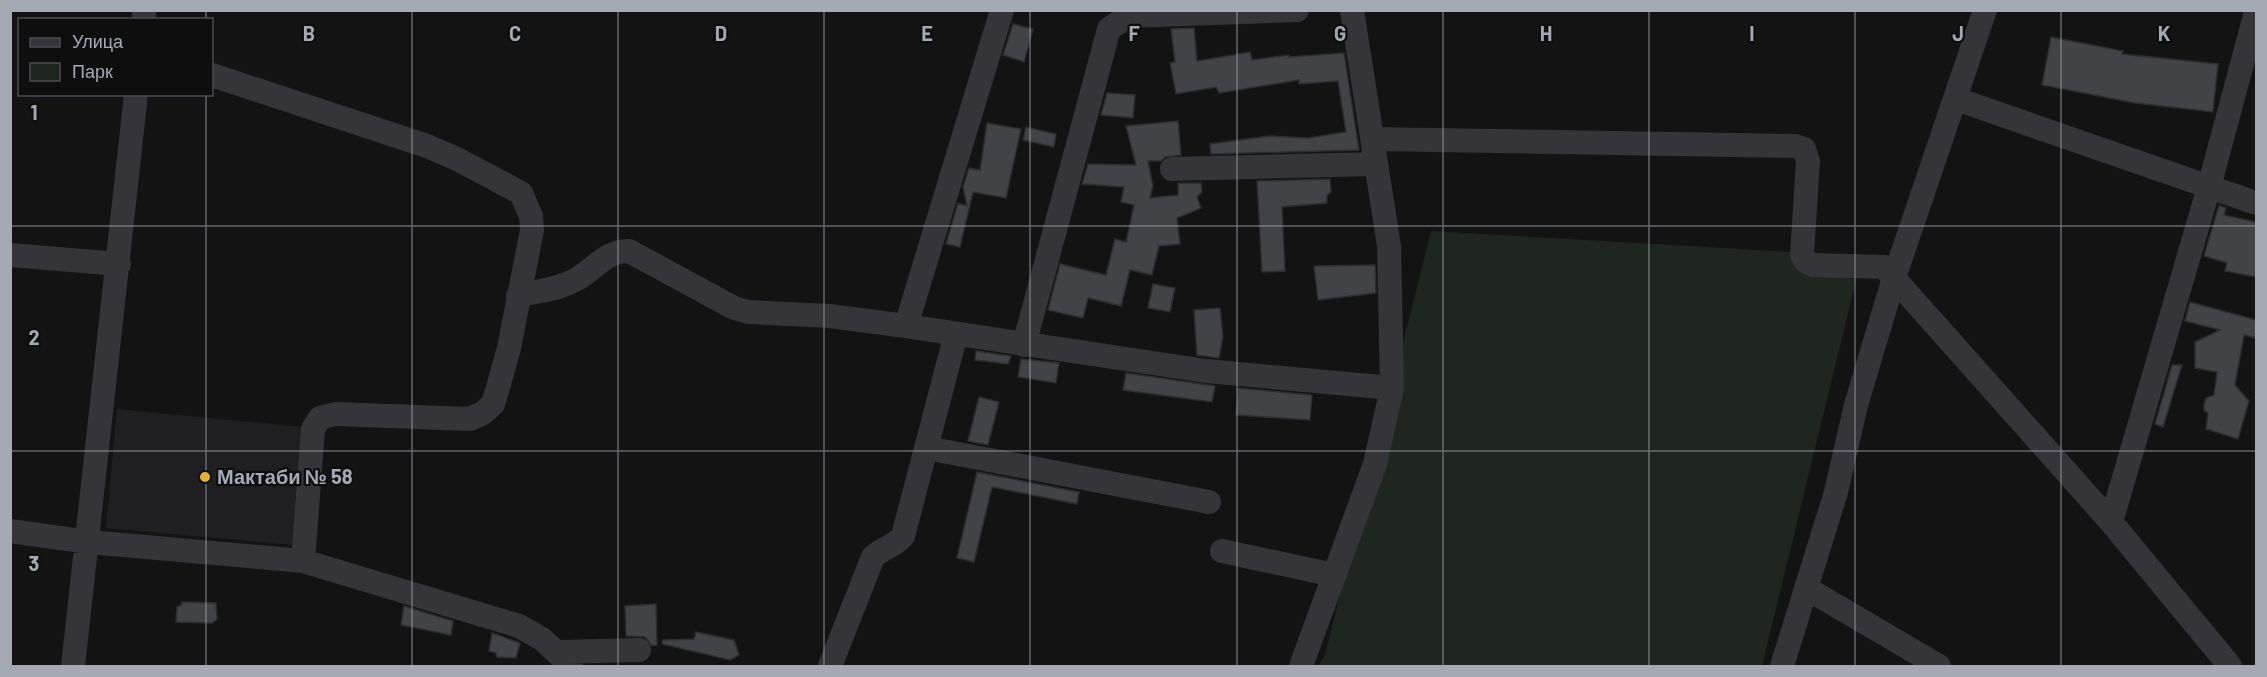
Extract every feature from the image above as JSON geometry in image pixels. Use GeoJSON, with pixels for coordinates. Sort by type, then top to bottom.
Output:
{"type":"FeatureCollection","features":[{"type":"Feature","properties":{"kind":"street"},"geometry":{"type":"LineString","coordinates":[[906,326],[1002,10]]}},
{"type":"Feature","properties":{"kind":"street"},"geometry":{"type":"LineString","coordinates":[[1024,345],[1109,29],[1128,16],[1297,10]]}},
{"type":"Feature","properties":{"kind":"street"},"geometry":{"type":"LineString","coordinates":[[1301,666],[1375,464],[1392,388],[1389,246],[1352,10]]}},
{"type":"Feature","properties":{"kind":"street"},"geometry":{"type":"LineString","coordinates":[[1782,666],[1836,492],[1856,405],[1894,278],[1985,10]]}},
{"type":"Feature","properties":{"kind":"street"},"geometry":{"type":"LineString","coordinates":[[2111,522],[2209,188],[2256,12]]}},
{"type":"Feature","properties":{"kind":"street"},"geometry":{"type":"LineString","coordinates":[[213,75],[427,146],[521,193],[531,216],[532,230],[509,348],[492,404],[483,413],[470,419],[335,414],[326,416],[316,423],[313,429],[303,561]]}},
{"type":"Feature","properties":{"kind":"street"},"geometry":{"type":"LineString","coordinates":[[73,666],[89,542],[136,96]]}},
{"type":"Feature","properties":{"kind":"street"},"geometry":{"type":"LineString","coordinates":[[1956,99],[2256,203]]}},
{"type":"Feature","properties":{"kind":"street"},"geometry":{"type":"LineString","coordinates":[[1372,139],[1795,146],[1804,149],[1808,162],[1802,255],[1805,261],[1813,265],[1884,267],[2111,522],[2230,666]]}},
{"type":"Feature","properties":{"kind":"street"},"geometry":{"type":"LineString","coordinates":[[1173,169],[1376,164]]}},
{"type":"Feature","properties":{"kind":"street"},"geometry":{"type":"LineString","coordinates":[[518,296],[577,280],[610,255],[619,250],[629,251],[734,308],[749,312],[830,316],[1206,370],[1392,388]]}},
{"type":"Feature","properties":{"kind":"street"},"geometry":{"type":"LineString","coordinates":[[10,255],[118,264]]}},
{"type":"Feature","properties":{"kind":"street"},"geometry":{"type":"LineString","coordinates":[[830,666],[873,556],[882,549],[896,545],[903,536],[956,334]]}},
{"type":"Feature","properties":{"kind":"street"},"geometry":{"type":"LineString","coordinates":[[927,448],[1209,502]]}},
{"type":"Feature","properties":{"kind":"street"},"geometry":{"type":"LineString","coordinates":[[10,531],[89,542],[303,561],[519,626],[542,639],[564,659],[639,650]]}},
{"type":"Feature","properties":{"kind":"street"},"geometry":{"type":"LineString","coordinates":[[1222,551],[1334,575]]}},
{"type":"Feature","properties":{"kind":"street"},"geometry":{"type":"LineString","coordinates":[[1806,588],[1939,666]]}},
{"type":"Feature","properties":{"kind":"shaded area","name":"Мактаби № 58"},"geometry":{"type":"Polygon","coordinates":[[[117,409],[304,427],[292,545],[106,528],[117,409]]]}},
{"type":"Feature","properties":{"kind":"green space"},"geometry":{"type":"Polygon","coordinates":[[[1431,231],[1862,256],[1762,666],[1318,666],[1325,655],[1431,231]]]}},
{"type":"Feature","properties":{"kind":"building"},"geometry":{"type":"Polygon","coordinates":[[[1013,24],[1033,29],[1024,62],[1003,55],[1013,24]]]}},
{"type":"Feature","properties":{"kind":"building"},"geometry":{"type":"Polygon","coordinates":[[[1194,28],[1197,61],[1250,52],[1252,60],[1289,55],[1289,57],[1344,53],[1359,150],[1211,154],[1210,144],[1269,136],[1308,138],[1346,132],[1338,81],[1299,84],[1299,80],[1219,93],[1216,87],[1176,94],[1170,63],[1175,62],[1171,29],[1194,28]]]}},
{"type":"Feature","properties":{"kind":"building"},"geometry":{"type":"Polygon","coordinates":[[[2051,37],[2123,51],[2122,54],[2218,64],[2213,112],[2135,103],[2042,85],[2051,37]]]}},
{"type":"Feature","properties":{"kind":"building"},"geometry":{"type":"Polygon","coordinates":[[[1107,93],[1135,95],[1133,118],[1101,115],[1107,93]]]}},
{"type":"Feature","properties":{"kind":"building"},"geometry":{"type":"Polygon","coordinates":[[[1178,121],[1181,155],[1165,157],[1161,161],[1148,161],[1153,186],[1150,198],[1178,195],[1178,183],[1201,183],[1202,192],[1197,197],[1201,208],[1177,218],[1180,244],[1159,246],[1152,275],[1130,270],[1121,306],[1088,298],[1083,318],[1048,310],[1060,264],[1106,275],[1115,239],[1126,242],[1134,205],[1121,202],[1124,187],[1082,184],[1088,164],[1136,165],[1126,126],[1178,121]]]}},
{"type":"Feature","properties":{"kind":"building"},"geometry":{"type":"Polygon","coordinates":[[[987,123],[1021,129],[1006,198],[973,192],[960,247],[946,244],[958,203],[967,206],[963,187],[969,168],[980,170],[987,123]]]}},
{"type":"Feature","properties":{"kind":"building"},"geometry":{"type":"Polygon","coordinates":[[[1026,127],[1056,134],[1054,147],[1023,140],[1026,127]]]}},
{"type":"Feature","properties":{"kind":"building"},"geometry":{"type":"Polygon","coordinates":[[[1330,179],[1331,192],[1327,195],[1327,203],[1282,207],[1285,271],[1262,272],[1257,181],[1330,179]]]}},
{"type":"Feature","properties":{"kind":"building"},"geometry":{"type":"Polygon","coordinates":[[[2219,205],[2226,208],[2224,215],[2256,222],[2256,277],[2225,271],[2227,263],[2204,256],[2219,205]]]}},
{"type":"Feature","properties":{"kind":"building"},"geometry":{"type":"Polygon","coordinates":[[[1375,265],[1376,293],[1318,300],[1314,266],[1375,265]]]}},
{"type":"Feature","properties":{"kind":"building"},"geometry":{"type":"Polygon","coordinates":[[[1153,284],[1175,288],[1170,312],[1148,308],[1153,284]]]}},
{"type":"Feature","properties":{"kind":"building"},"geometry":{"type":"Polygon","coordinates":[[[2190,302],[2256,320],[2256,338],[2244,335],[2235,385],[2249,401],[2238,439],[2206,429],[2208,413],[2204,410],[2204,404],[2206,398],[2214,395],[2217,372],[2195,368],[2195,342],[2220,330],[2185,321],[2190,302]]]}},
{"type":"Feature","properties":{"kind":"building"},"geometry":{"type":"Polygon","coordinates":[[[1220,308],[1223,337],[1219,358],[1197,355],[1194,310],[1220,308]]]}},
{"type":"Feature","properties":{"kind":"building"},"geometry":{"type":"Polygon","coordinates":[[[976,351],[1011,356],[1008,364],[975,360],[976,351]]]}},
{"type":"Feature","properties":{"kind":"building"},"geometry":{"type":"Polygon","coordinates":[[[1021,359],[1059,363],[1056,383],[1018,377],[1021,359]]]}},
{"type":"Feature","properties":{"kind":"building"},"geometry":{"type":"Polygon","coordinates":[[[2172,365],[2182,365],[2163,427],[2155,424],[2172,365]]]}},
{"type":"Feature","properties":{"kind":"building"},"geometry":{"type":"Polygon","coordinates":[[[1126,373],[1215,386],[1212,402],[1123,390],[1126,373]]]}},
{"type":"Feature","properties":{"kind":"building"},"geometry":{"type":"Polygon","coordinates":[[[1238,388],[1312,395],[1310,420],[1236,415],[1238,388]]]}},
{"type":"Feature","properties":{"kind":"building"},"geometry":{"type":"Polygon","coordinates":[[[979,397],[999,402],[988,445],[968,441],[979,397]]]}},
{"type":"Feature","properties":{"kind":"building"},"geometry":{"type":"Polygon","coordinates":[[[977,472],[1079,492],[1077,504],[992,487],[974,562],[957,558],[977,472]]]}},
{"type":"Feature","properties":{"kind":"building"},"geometry":{"type":"Polygon","coordinates":[[[182,602],[216,603],[217,619],[212,623],[176,622],[177,607],[182,605],[182,602]]]}},
{"type":"Feature","properties":{"kind":"building"},"geometry":{"type":"Polygon","coordinates":[[[656,604],[657,645],[652,646],[645,637],[626,636],[625,606],[656,604]]]}},
{"type":"Feature","properties":{"kind":"building"},"geometry":{"type":"Polygon","coordinates":[[[404,606],[453,621],[451,635],[401,625],[404,606]]]}},
{"type":"Feature","properties":{"kind":"building"},"geometry":{"type":"Polygon","coordinates":[[[696,632],[734,640],[739,655],[730,660],[662,644],[663,640],[694,639],[696,632]]]}},
{"type":"Feature","properties":{"kind":"building"},"geometry":{"type":"Polygon","coordinates":[[[492,633],[520,643],[516,658],[497,657],[496,653],[489,651],[492,633]]]}},
{"type":"Feature","properties":{"kind":"place","name":"Мактаби № 58"},"geometry":{"type":"Point","coordinates":[205,477]}}]}
